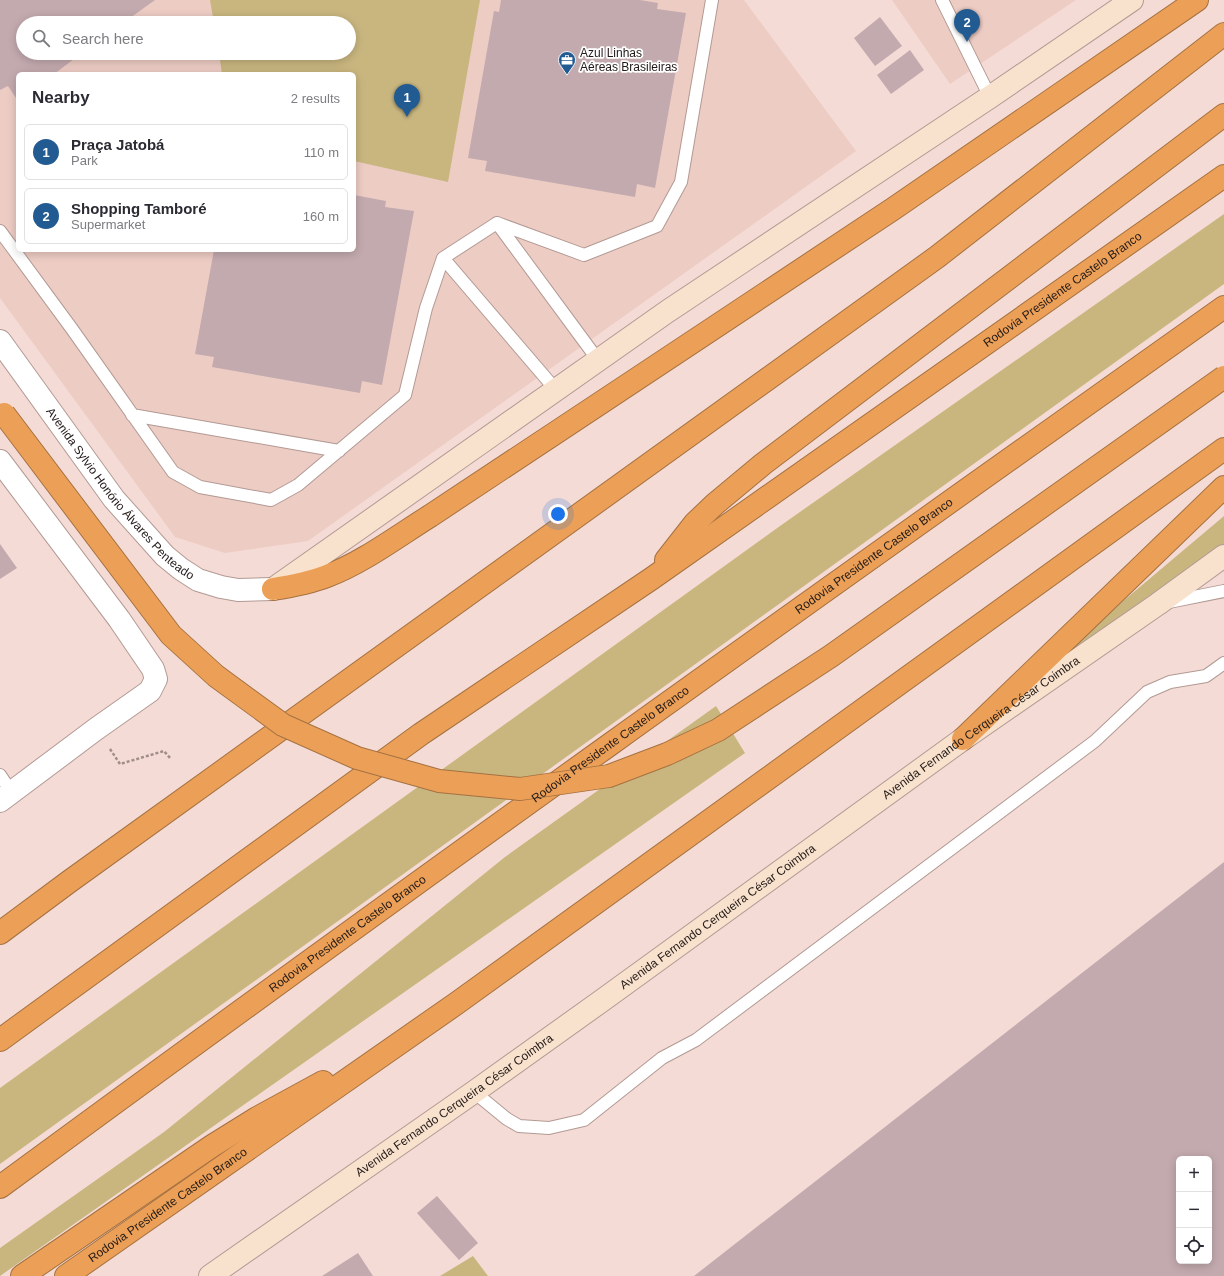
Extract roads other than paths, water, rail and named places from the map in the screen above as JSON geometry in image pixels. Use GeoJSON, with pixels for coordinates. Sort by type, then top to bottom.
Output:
{"type":"FeatureCollection","features":[{"type":"Feature","properties":{"kind":"highway"},"geometry":{"type":"LineString","coordinates":[[273,589],[301,585],[346,568],[430,516],[893,209],[1197,0]]}},
{"type":"Feature","properties":{"kind":"highway"},"geometry":{"type":"LineString","coordinates":[[0,933],[70,880],[937,257],[1224,34]]}},
{"type":"Feature","properties":{"kind":"highway"},"geometry":{"type":"LineString","coordinates":[[651,579],[695,523],[715,504],[763,464],[1224,115]]}},
{"type":"Feature","properties":{"kind":"highway","name":"Rodovia Presidente Castelo Branco"},"geometry":{"type":"LineString","coordinates":[[0,1040],[421,734],[651,579],[1224,176]]}},
{"type":"Feature","properties":{"kind":"highway","name":"Rodovia Presidente Castelo Branco"},"geometry":{"type":"LineString","coordinates":[[0,1187],[706,674],[1224,307]]}},
{"type":"Feature","properties":{"kind":"highway"},"geometry":{"type":"LineString","coordinates":[[2,411],[171,635],[216,676],[283,725],[357,758],[439,781],[520,789],[609,776],[667,754],[718,730],[838,651],[1224,377]]}},
{"type":"Feature","properties":{"kind":"highway","name":"Rodovia Presidente Castelo Branco"},"geometry":{"type":"LineString","coordinates":[[66,1276],[424,1026],[1224,449]]}},
{"type":"Feature","properties":{"kind":"highway"},"geometry":{"type":"LineString","coordinates":[[963,739],[1224,488]]}},
{"type":"Feature","properties":{"kind":"highway"},"geometry":{"type":"LineString","coordinates":[[22,1276],[212,1146],[251,1122],[424,1026]]}},
{"type":"Feature","properties":{"kind":"main road"},"geometry":{"type":"LineString","coordinates":[[273,589],[674,306],[990,97],[1132,0]]}},
{"type":"Feature","properties":{"kind":"main road","name":"Avenida Fernando Cerqueira César Coimbra"},"geometry":{"type":"LineString","coordinates":[[210,1276],[474,1092],[963,739],[1158,604],[1224,556]]}},
{"type":"Feature","properties":{"kind":"street","name":"Avenida Sylvio Honório Álvares Penteado"},"geometry":{"type":"LineString","coordinates":[[0,341],[114,499],[165,556],[198,580],[221,587],[238,590],[273,589]]}},
{"type":"Feature","properties":{"kind":"street"},"geometry":{"type":"LineString","coordinates":[[0,461],[119,619],[153,669],[156,679],[150,692],[96,729],[6,797]]}},
{"type":"Feature","properties":{"kind":"lane"},"geometry":{"type":"LineString","coordinates":[[497,223],[584,255],[657,226],[681,182],[712,0]]}},
{"type":"Feature","properties":{"kind":"lane"},"geometry":{"type":"LineString","coordinates":[[942,0],[990,97]]}},
{"type":"Feature","properties":{"kind":"lane"},"geometry":{"type":"LineString","coordinates":[[0,231],[72,329],[173,472],[200,486],[271,500],[298,485],[405,394],[426,308],[443,258],[497,223]]}},
{"type":"Feature","properties":{"kind":"lane"},"geometry":{"type":"LineString","coordinates":[[497,223],[598,360]]}},
{"type":"Feature","properties":{"kind":"lane"},"geometry":{"type":"LineString","coordinates":[[443,258],[556,390]]}},
{"type":"Feature","properties":{"kind":"lane"},"geometry":{"type":"LineString","coordinates":[[132,415],[339,451]]}},
{"type":"Feature","properties":{"kind":"lane"},"geometry":{"type":"LineString","coordinates":[[1158,604],[1224,591]]}},
{"type":"Feature","properties":{"kind":"lane"},"geometry":{"type":"LineString","coordinates":[[474,1092],[507,1119],[519,1126],[549,1128],[584,1120],[662,1058],[696,1040],[1096,741],[1147,692],[1170,682],[1206,676],[1224,663]]}},
{"type":"Feature","properties":{"kind":"lane"},"geometry":{"type":"LineString","coordinates":[[0,775],[6,797]]}},
{"type":"Feature","properties":{"kind":"place","name":"Shopping Tamboré"},"geometry":{"type":"Point","coordinates":[967,42]}},
{"type":"Feature","properties":{"kind":"place","name":"Azul Linhas Aéreas Brasileiras"},"geometry":{"type":"Point","coordinates":[567,75]}},
{"type":"Feature","properties":{"kind":"place","name":"Praça Jatobá"},"geometry":{"type":"Point","coordinates":[407,117]}}]}
